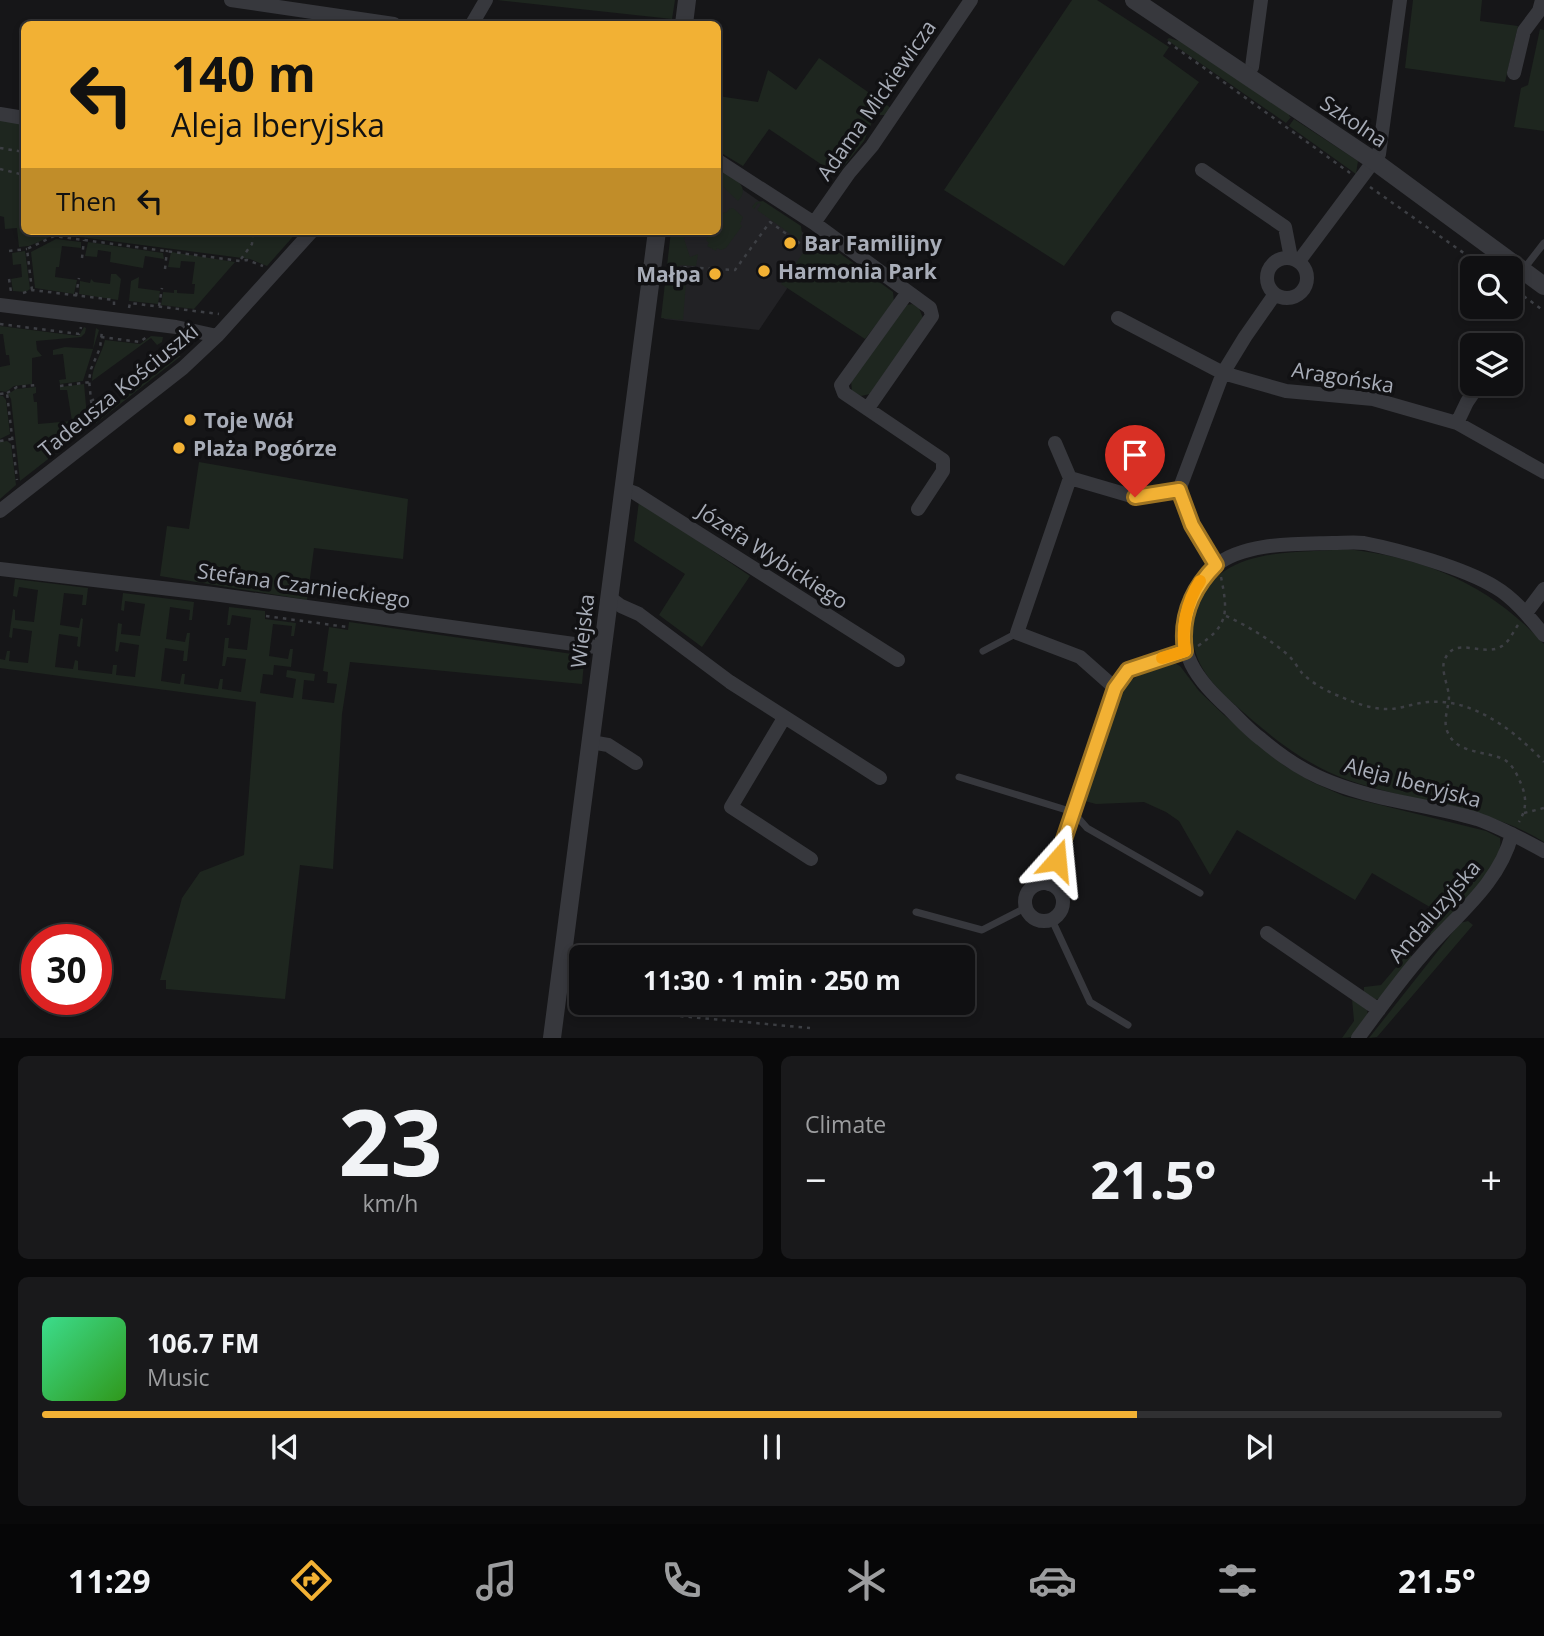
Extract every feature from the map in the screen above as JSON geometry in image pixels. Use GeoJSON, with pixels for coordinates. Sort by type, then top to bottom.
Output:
{"type":"FeatureCollection","features":[{"type":"Feature","properties":{"kind":"street"},"geometry":{"type":"LineString","coordinates":[[231,0],[374,21]]}},
{"type":"Feature","properties":{"kind":"street"},"geometry":{"type":"LineString","coordinates":[[474,21],[486,0]]}},
{"type":"Feature","properties":{"kind":"street"},"geometry":{"type":"LineString","coordinates":[[684,21],[687,0]]}},
{"type":"Feature","properties":{"kind":"street","name":"Adama Mickiewicza"},"geometry":{"type":"LineString","coordinates":[[814,223],[849,173],[872,146],[971,0]]}},
{"type":"Feature","properties":{"kind":"street","name":"Szkolna"},"geometry":{"type":"LineString","coordinates":[[1134,0],[1374,161],[1504,256]]}},
{"type":"Feature","properties":{"kind":"street"},"geometry":{"type":"LineString","coordinates":[[1245,76],[1252,66],[1261,0]]}},
{"type":"Feature","properties":{"kind":"street"},"geometry":{"type":"LineString","coordinates":[[1295,260],[1379,154],[1400,0]]}},
{"type":"Feature","properties":{"kind":"street"},"geometry":{"type":"LineString","coordinates":[[1514,73],[1524,32],[1539,11],[1542,0]]}},
{"type":"Feature","properties":{"kind":"street"},"geometry":{"type":"LineString","coordinates":[[0,114],[21,118]]}},
{"type":"Feature","properties":{"kind":"street"},"geometry":{"type":"LineString","coordinates":[[721,162],[814,223],[930,308],[932,316],[868,408]]}},
{"type":"Feature","properties":{"kind":"street"},"geometry":{"type":"LineString","coordinates":[[1202,170],[1285,227],[1295,260]]}},
{"type":"Feature","properties":{"kind":"street","name":"Tadeusza Kościuszki"},"geometry":{"type":"LineString","coordinates":[[0,511],[183,368],[217,336],[308,235]]}},
{"type":"Feature","properties":{"kind":"street","name":"Wiejska"},"geometry":{"type":"LineString","coordinates":[[552,1038],[656,235]]}},
{"type":"Feature","properties":{"kind":"street"},"geometry":{"type":"LineString","coordinates":[[1282,258],[1295,260],[1306,269],[1308,276],[1305,288],[1293,297],[1283,298],[1275,293],[1269,286],[1267,277],[1270,268],[1282,258]]}},
{"type":"Feature","properties":{"kind":"street","name":"Szkolna"},"geometry":{"type":"LineString","coordinates":[[1523,270],[1544,286]]}},
{"type":"Feature","properties":{"kind":"street"},"geometry":{"type":"LineString","coordinates":[[908,292],[841,385],[844,393],[943,460],[943,471],[918,509]]}},
{"type":"Feature","properties":{"kind":"street"},"geometry":{"type":"LineString","coordinates":[[1216,565],[1192,525],[1179,490],[1223,373],[1275,293]]}},
{"type":"Feature","properties":{"kind":"street"},"geometry":{"type":"LineString","coordinates":[[6,296],[106,318],[176,327],[217,336]]}},
{"type":"Feature","properties":{"kind":"street","name":"Aragońska"},"geometry":{"type":"LineString","coordinates":[[1118,318],[1223,373],[1286,391],[1373,399],[1457,423],[1544,472]]}},
{"type":"Feature","properties":{"kind":"street"},"geometry":{"type":"LineString","coordinates":[[1457,423],[1471,396]]}},
{"type":"Feature","properties":{"kind":"street"},"geometry":{"type":"LineString","coordinates":[[1055,443],[1070,478],[1017,633],[1080,657],[1115,688]]}},
{"type":"Feature","properties":{"kind":"street"},"geometry":{"type":"LineString","coordinates":[[1070,478],[1135,497],[1179,490]]}},
{"type":"Feature","properties":{"kind":"street","name":"Józefa Wybickiego"},"geometry":{"type":"LineString","coordinates":[[624,489],[635,493],[898,660]]}},
{"type":"Feature","properties":{"kind":"street"},"geometry":{"type":"LineString","coordinates":[[1049,884],[1115,688],[1128,670],[1185,651],[1185,620],[1198,583],[1216,565],[1241,552],[1287,544],[1362,543],[1449,566],[1495,587],[1525,613],[1544,635]]}},
{"type":"Feature","properties":{"kind":"street","name":"Stefana Czarnieckiego"},"geometry":{"type":"LineString","coordinates":[[0,569],[213,594],[603,648]]}},
{"type":"Feature","properties":{"kind":"street"},"geometry":{"type":"LineString","coordinates":[[1525,613],[1544,589]]}},
{"type":"Feature","properties":{"kind":"street"},"geometry":{"type":"LineString","coordinates":[[609,597],[639,614],[730,682],[880,778]]}},
{"type":"Feature","properties":{"kind":"street","name":"Aleja Iberyjska"},"geometry":{"type":"LineString","coordinates":[[1185,651],[1206,687],[1260,739],[1297,764],[1332,783],[1377,797],[1477,820],[1544,851]]}},
{"type":"Feature","properties":{"kind":"street"},"geometry":{"type":"LineString","coordinates":[[784,718],[731,807],[811,859]]}},
{"type":"Feature","properties":{"kind":"street"},"geometry":{"type":"LineString","coordinates":[[591,742],[608,745],[636,763]]}},
{"type":"Feature","properties":{"kind":"street","name":"Andaluzyjska"},"geometry":{"type":"LineString","coordinates":[[1359,1038],[1422,955],[1496,874],[1509,848],[1512,834]]}},
{"type":"Feature","properties":{"kind":"street"},"geometry":{"type":"LineString","coordinates":[[1038,884],[1049,884],[1055,887],[1063,898],[1061,910],[1052,919],[1039,921],[1028,914],[1025,902],[1028,891],[1038,884]]}},
{"type":"Feature","properties":{"kind":"street"},"geometry":{"type":"LineString","coordinates":[[1267,933],[1379,1010]]}},
{"type":"Feature","properties":{"kind":"lane"},"geometry":{"type":"LineString","coordinates":[[1523,270],[1544,243]]}},
{"type":"Feature","properties":{"kind":"lane"},"geometry":{"type":"LineString","coordinates":[[983,651],[1017,633]]}},
{"type":"Feature","properties":{"kind":"lane"},"geometry":{"type":"LineString","coordinates":[[960,776],[1073,812],[1087,828],[1200,893]]}},
{"type":"Feature","properties":{"kind":"lane"},"geometry":{"type":"LineString","coordinates":[[916,912],[982,930],[1026,908]]}},
{"type":"Feature","properties":{"kind":"lane"},"geometry":{"type":"LineString","coordinates":[[1052,919],[1090,1002],[1128,1025]]}},
{"type":"Feature","properties":{"kind":"path"},"geometry":{"type":"LineString","coordinates":[[1168,42],[1468,256]]}},
{"type":"Feature","properties":{"kind":"path"},"geometry":{"type":"LineString","coordinates":[[0,148],[21,152]]}},
{"type":"Feature","properties":{"kind":"path"},"geometry":{"type":"LineString","coordinates":[[0,169],[21,174]]}},
{"type":"Feature","properties":{"kind":"path"},"geometry":{"type":"LineString","coordinates":[[663,278],[680,267],[735,270],[770,222],[802,245]]}},
{"type":"Feature","properties":{"kind":"path"},"geometry":{"type":"LineString","coordinates":[[240,261],[251,244],[252,235]]}},
{"type":"Feature","properties":{"kind":"path"},"geometry":{"type":"LineString","coordinates":[[9,251],[27,248],[54,236],[247,260],[268,269]]}},
{"type":"Feature","properties":{"kind":"path"},"geometry":{"type":"LineString","coordinates":[[82,258],[84,240]]}},
{"type":"Feature","properties":{"kind":"path"},"geometry":{"type":"LineString","coordinates":[[27,248],[32,290]]}},
{"type":"Feature","properties":{"kind":"path"},"geometry":{"type":"LineString","coordinates":[[165,269],[167,250]]}},
{"type":"Feature","properties":{"kind":"path"},"geometry":{"type":"LineString","coordinates":[[76,296],[79,278]]}},
{"type":"Feature","properties":{"kind":"path"},"geometry":{"type":"LineString","coordinates":[[9,279],[6,296],[32,290],[114,300],[114,309],[129,311],[130,303],[226,314]]}},
{"type":"Feature","properties":{"kind":"path"},"geometry":{"type":"LineString","coordinates":[[159,307],[162,288]]}},
{"type":"Feature","properties":{"kind":"path"},"geometry":{"type":"LineString","coordinates":[[1523,296],[1544,311]]}},
{"type":"Feature","properties":{"kind":"path"},"geometry":{"type":"LineString","coordinates":[[94,427],[91,369],[100,348],[102,326],[106,318]]}},
{"type":"Feature","properties":{"kind":"path"},"geometry":{"type":"LineString","coordinates":[[0,324],[79,334],[81,324]]}},
{"type":"Feature","properties":{"kind":"path"},"geometry":{"type":"LineString","coordinates":[[172,336],[182,357]]}},
{"type":"Feature","properties":{"kind":"path"},"geometry":{"type":"LineString","coordinates":[[60,386],[90,382]]}},
{"type":"Feature","properties":{"kind":"path"},"geometry":{"type":"LineString","coordinates":[[0,394],[17,387],[36,385]]}},
{"type":"Feature","properties":{"kind":"path"},"geometry":{"type":"LineString","coordinates":[[7,393],[19,495]]}},
{"type":"Feature","properties":{"kind":"path"},"geometry":{"type":"LineString","coordinates":[[91,401],[98,397]]}},
{"type":"Feature","properties":{"kind":"path"},"geometry":{"type":"LineString","coordinates":[[0,441],[12,439]]}},
{"type":"Feature","properties":{"kind":"path"},"geometry":{"type":"LineString","coordinates":[[1185,651],[1195,649],[1213,636],[1226,615],[1221,573],[1216,565]]}},
{"type":"Feature","properties":{"kind":"path"},"geometry":{"type":"LineString","coordinates":[[1512,834],[1524,813],[1525,793],[1516,772],[1506,760],[1467,748],[1450,737],[1446,723],[1448,703],[1443,662],[1449,651],[1463,647],[1486,652],[1505,645],[1525,613]]}},
{"type":"Feature","properties":{"kind":"path"},"geometry":{"type":"LineString","coordinates":[[1226,615],[1272,642],[1303,674],[1321,688],[1368,707],[1391,709],[1428,702],[1448,703],[1485,715],[1515,736],[1544,762]]}},
{"type":"Feature","properties":{"kind":"path"},"geometry":{"type":"LineString","coordinates":[[1524,813],[1544,808]]}},
{"type":"Feature","properties":{"kind":"path"},"geometry":{"type":"LineString","coordinates":[[556,1005],[810,1028]]}},
{"type":"Feature","properties":{"kind":"shaded area"},"geometry":{"type":"Polygon","coordinates":[[[497,0],[675,0],[672,19],[497,0]]]}},
{"type":"Feature","properties":{"kind":"shaded area"},"geometry":{"type":"Polygon","coordinates":[[[1072,0],[1097,0],[1169,47],[1163,56],[1199,82],[1064,266],[944,190],[1072,0]]]}},
{"type":"Feature","properties":{"kind":"shaded area"},"geometry":{"type":"Polygon","coordinates":[[[1413,0],[1482,0],[1480,21],[1518,26],[1505,82],[1405,68],[1413,0]]]}},
{"type":"Feature","properties":{"kind":"shaded area"},"geometry":{"type":"Polygon","coordinates":[[[1540,29],[1544,30],[1544,131],[1514,127],[1521,88],[1528,85],[1540,29]]]}},
{"type":"Feature","properties":{"kind":"shaded area"},"geometry":{"type":"Polygon","coordinates":[[[1169,38],[1189,44],[1291,113],[1291,117],[1286,123],[1167,40],[1169,38]]]}},
{"type":"Feature","properties":{"kind":"shaded area"},"geometry":{"type":"Polygon","coordinates":[[[819,58],[891,108],[885,115],[875,115],[864,141],[837,175],[769,129],[743,166],[721,153],[721,96],[758,102],[768,70],[796,90],[819,58]]]}},
{"type":"Feature","properties":{"kind":"shaded area"},"geometry":{"type":"Polygon","coordinates":[[[0,119],[21,122],[21,235],[55,235],[29,246],[19,247],[17,228],[5,229],[4,217],[0,216],[0,119]]]}},
{"type":"Feature","properties":{"kind":"shaded area"},"geometry":{"type":"Polygon","coordinates":[[[1294,119],[1358,161],[1356,174],[1289,126],[1294,119]]]}},
{"type":"Feature","properties":{"kind":"shaded area"},"geometry":{"type":"Polygon","coordinates":[[[721,171],[741,186],[742,195],[738,201],[721,185],[721,171]]]}},
{"type":"Feature","properties":{"kind":"shaded area","name":"Harmonia Park"},"geometry":{"type":"Polygon","coordinates":[[[721,174],[818,243],[759,330],[664,319],[674,235],[721,235],[721,174]]]}},
{"type":"Feature","properties":{"kind":"shaded area"},"geometry":{"type":"Polygon","coordinates":[[[763,201],[801,226],[802,234],[799,240],[757,210],[761,204],[758,203],[754,209],[752,207],[756,202],[763,201]]]}},
{"type":"Feature","properties":{"kind":"shaded area"},"geometry":{"type":"Polygon","coordinates":[[[733,208],[743,217],[740,224],[742,226],[726,248],[717,248],[716,251],[707,246],[709,243],[706,240],[708,235],[721,235],[721,216],[733,208]]]}},
{"type":"Feature","properties":{"kind":"shaded area"},"geometry":{"type":"Polygon","coordinates":[[[65,235],[294,235],[267,266],[250,259],[65,235]]]}},
{"type":"Feature","properties":{"kind":"shaded area"},"geometry":{"type":"Polygon","coordinates":[[[671,235],[685,235],[690,257],[698,254],[696,266],[679,265],[680,268],[687,269],[683,320],[661,318],[671,235]]]}},
{"type":"Feature","properties":{"kind":"shaded area"},"geometry":{"type":"Polygon","coordinates":[[[819,238],[893,292],[894,302],[865,339],[781,284],[813,239],[819,238]]]}},
{"type":"Feature","properties":{"kind":"shaded area"},"geometry":{"type":"Polygon","coordinates":[[[56,239],[81,242],[81,248],[62,246],[59,267],[56,267],[55,277],[77,280],[74,294],[35,288],[31,252],[56,239]]]}},
{"type":"Feature","properties":{"kind":"shaded area"},"geometry":{"type":"Polygon","coordinates":[[[88,242],[163,253],[164,259],[145,256],[143,268],[110,262],[111,252],[98,250],[97,257],[85,256],[88,242]]]}},
{"type":"Feature","properties":{"kind":"shaded area"},"geometry":{"type":"Polygon","coordinates":[[[25,251],[30,289],[26,292],[13,291],[11,279],[22,277],[21,264],[13,265],[12,253],[25,251]]]}},
{"type":"Feature","properties":{"kind":"shaded area"},"geometry":{"type":"Polygon","coordinates":[[[171,252],[235,262],[194,309],[161,305],[163,292],[174,293],[174,290],[177,290],[177,293],[194,294],[195,284],[192,284],[195,262],[181,261],[180,268],[168,267],[171,252]]]}},
{"type":"Feature","properties":{"kind":"shaded area"},"geometry":{"type":"Polygon","coordinates":[[[111,274],[116,274],[121,279],[118,300],[79,294],[80,281],[90,283],[91,279],[94,282],[110,284],[111,274]]]}},
{"type":"Feature","properties":{"kind":"shaded area"},"geometry":{"type":"Polygon","coordinates":[[[139,277],[138,288],[160,291],[158,304],[129,301],[131,281],[139,277]]]}},
{"type":"Feature","properties":{"kind":"shaded area"},"geometry":{"type":"Polygon","coordinates":[[[912,304],[919,308],[923,318],[870,394],[861,396],[852,391],[851,380],[907,305],[912,304]]]}},
{"type":"Feature","properties":{"kind":"shaded area"},"geometry":{"type":"Polygon","coordinates":[[[0,326],[79,336],[84,327],[86,328],[81,337],[36,341],[37,350],[42,356],[32,358],[32,384],[14,386],[6,392],[0,391],[0,367],[10,365],[0,326]]]}},
{"type":"Feature","properties":{"kind":"shaded area"},"geometry":{"type":"Polygon","coordinates":[[[96,328],[99,330],[83,381],[60,384],[59,380],[66,379],[63,354],[53,355],[53,350],[65,347],[93,349],[96,328]]]}},
{"type":"Feature","properties":{"kind":"shaded area"},"geometry":{"type":"Polygon","coordinates":[[[151,336],[163,337],[162,342],[157,345],[151,338],[92,381],[105,340],[140,344],[151,336]]]}},
{"type":"Feature","properties":{"kind":"shaded area"},"geometry":{"type":"Polygon","coordinates":[[[179,356],[96,423],[94,406],[105,402],[109,409],[179,356]]]}},
{"type":"Feature","properties":{"kind":"shaded area"},"geometry":{"type":"Polygon","coordinates":[[[84,384],[88,428],[20,481],[11,399],[8,394],[16,389],[36,387],[36,393],[33,394],[34,402],[37,402],[38,424],[72,421],[67,390],[60,390],[60,387],[84,384]]]}},
{"type":"Feature","properties":{"kind":"shaded area"},"geometry":{"type":"Polygon","coordinates":[[[0,396],[6,400],[10,434],[0,439],[0,396]]]}},
{"type":"Feature","properties":{"kind":"shaded area"},"geometry":{"type":"Polygon","coordinates":[[[7,441],[11,444],[16,485],[0,499],[0,442],[7,441]]]}},
{"type":"Feature","properties":{"kind":"shaded area"},"geometry":{"type":"Polygon","coordinates":[[[199,462],[408,499],[403,559],[314,548],[307,600],[160,576],[167,526],[189,529],[199,462]]]}},
{"type":"Feature","properties":{"kind":"shaded area"},"geometry":{"type":"Polygon","coordinates":[[[639,501],[750,576],[702,647],[659,615],[685,574],[634,541],[639,501]]]}},
{"type":"Feature","properties":{"kind":"shaded area"},"geometry":{"type":"Polygon","coordinates":[[[1347,549],[1404,559],[1455,578],[1502,606],[1544,644],[1544,842],[1498,820],[1373,788],[1331,773],[1274,738],[1224,695],[1207,675],[1196,653],[1193,628],[1195,614],[1205,592],[1219,575],[1236,564],[1257,558],[1347,549]]]}},
{"type":"Feature","properties":{"kind":"shaded area"},"geometry":{"type":"Polygon","coordinates":[[[15,579],[88,588],[86,605],[82,605],[83,595],[64,593],[60,625],[79,628],[81,618],[83,619],[80,647],[77,646],[78,637],[59,634],[55,667],[73,669],[75,660],[78,661],[78,670],[112,674],[113,665],[117,665],[116,675],[135,677],[139,645],[120,642],[118,652],[115,651],[118,623],[122,624],[121,634],[140,636],[145,604],[125,601],[124,611],[121,610],[123,593],[194,602],[192,620],[189,620],[190,610],[170,607],[166,639],[185,642],[187,633],[190,633],[187,661],[183,661],[184,651],[165,648],[161,681],[180,684],[182,674],[185,674],[184,684],[218,689],[220,679],[223,679],[222,689],[241,692],[246,659],[227,657],[225,666],[222,666],[225,638],[229,638],[228,648],[247,650],[251,618],[232,615],[230,625],[227,625],[229,607],[265,611],[265,619],[296,623],[294,636],[291,636],[292,626],[273,624],[269,656],[288,659],[290,649],[293,649],[291,667],[274,665],[273,675],[263,674],[260,693],[293,698],[296,679],[286,677],[287,670],[315,674],[314,681],[304,680],[302,699],[334,703],[337,684],[327,683],[328,672],[323,671],[329,627],[348,630],[349,622],[579,655],[584,662],[582,684],[350,662],[342,714],[333,869],[300,865],[285,999],[166,989],[166,980],[160,980],[182,898],[200,872],[244,855],[256,702],[0,668],[0,659],[5,660],[7,651],[10,651],[9,661],[28,663],[32,631],[13,628],[12,638],[9,637],[13,609],[15,620],[34,622],[38,590],[19,587],[17,597],[13,596],[15,579]]]}},
{"type":"Feature","properties":{"kind":"shaded area"},"geometry":{"type":"Polygon","coordinates":[[[1173,662],[1180,666],[1199,691],[1224,715],[1285,766],[1312,782],[1344,796],[1486,831],[1500,838],[1499,851],[1486,878],[1433,937],[1426,931],[1440,913],[1372,873],[1355,900],[1237,830],[1210,875],[1179,821],[1166,812],[1144,802],[1096,804],[1085,801],[1124,686],[1141,674],[1173,662]]]}},
{"type":"Feature","properties":{"kind":"shaded area"},"geometry":{"type":"Polygon","coordinates":[[[1468,921],[1473,925],[1377,1037],[1369,1038],[1460,923],[1468,921]]]}},
{"type":"Feature","properties":{"kind":"shaded area"},"geometry":{"type":"Polygon","coordinates":[[[1409,952],[1412,957],[1380,998],[1375,1000],[1364,993],[1364,987],[1381,985],[1409,952]]]}},
{"type":"Feature","properties":{"kind":"shaded area"},"geometry":{"type":"Polygon","coordinates":[[[1352,999],[1367,1009],[1368,1017],[1353,1037],[1342,1038],[1354,1021],[1352,999]]]}},
{"type":"Feature","properties":{"kind":"slow traffic"},"geometry":{"type":"LineString","coordinates":[[1162,658],[1185,651],[1185,620],[1200,581]]}},
{"type":"Feature","properties":{"kind":"place","name":"Bar Familijny"},"geometry":{"type":"Point","coordinates":[790,243]}},
{"type":"Feature","properties":{"kind":"place","name":"Harmonia Park"},"geometry":{"type":"Point","coordinates":[764,271]}},
{"type":"Feature","properties":{"kind":"place","name":"Małpa"},"geometry":{"type":"Point","coordinates":[715,274]}},
{"type":"Feature","properties":{"kind":"place","name":"Toje Wół"},"geometry":{"type":"Point","coordinates":[190,420]}},
{"type":"Feature","properties":{"kind":"place","name":"Plaża Pogórze"},"geometry":{"type":"Point","coordinates":[179,448]}},
{"type":"Feature","properties":{"kind":"route"},"geometry":{"type":"LineString","coordinates":[[1057,860],[1115,688],[1128,670],[1185,651],[1185,620],[1198,583],[1216,565],[1192,525],[1179,490],[1135,497]]}}]}
